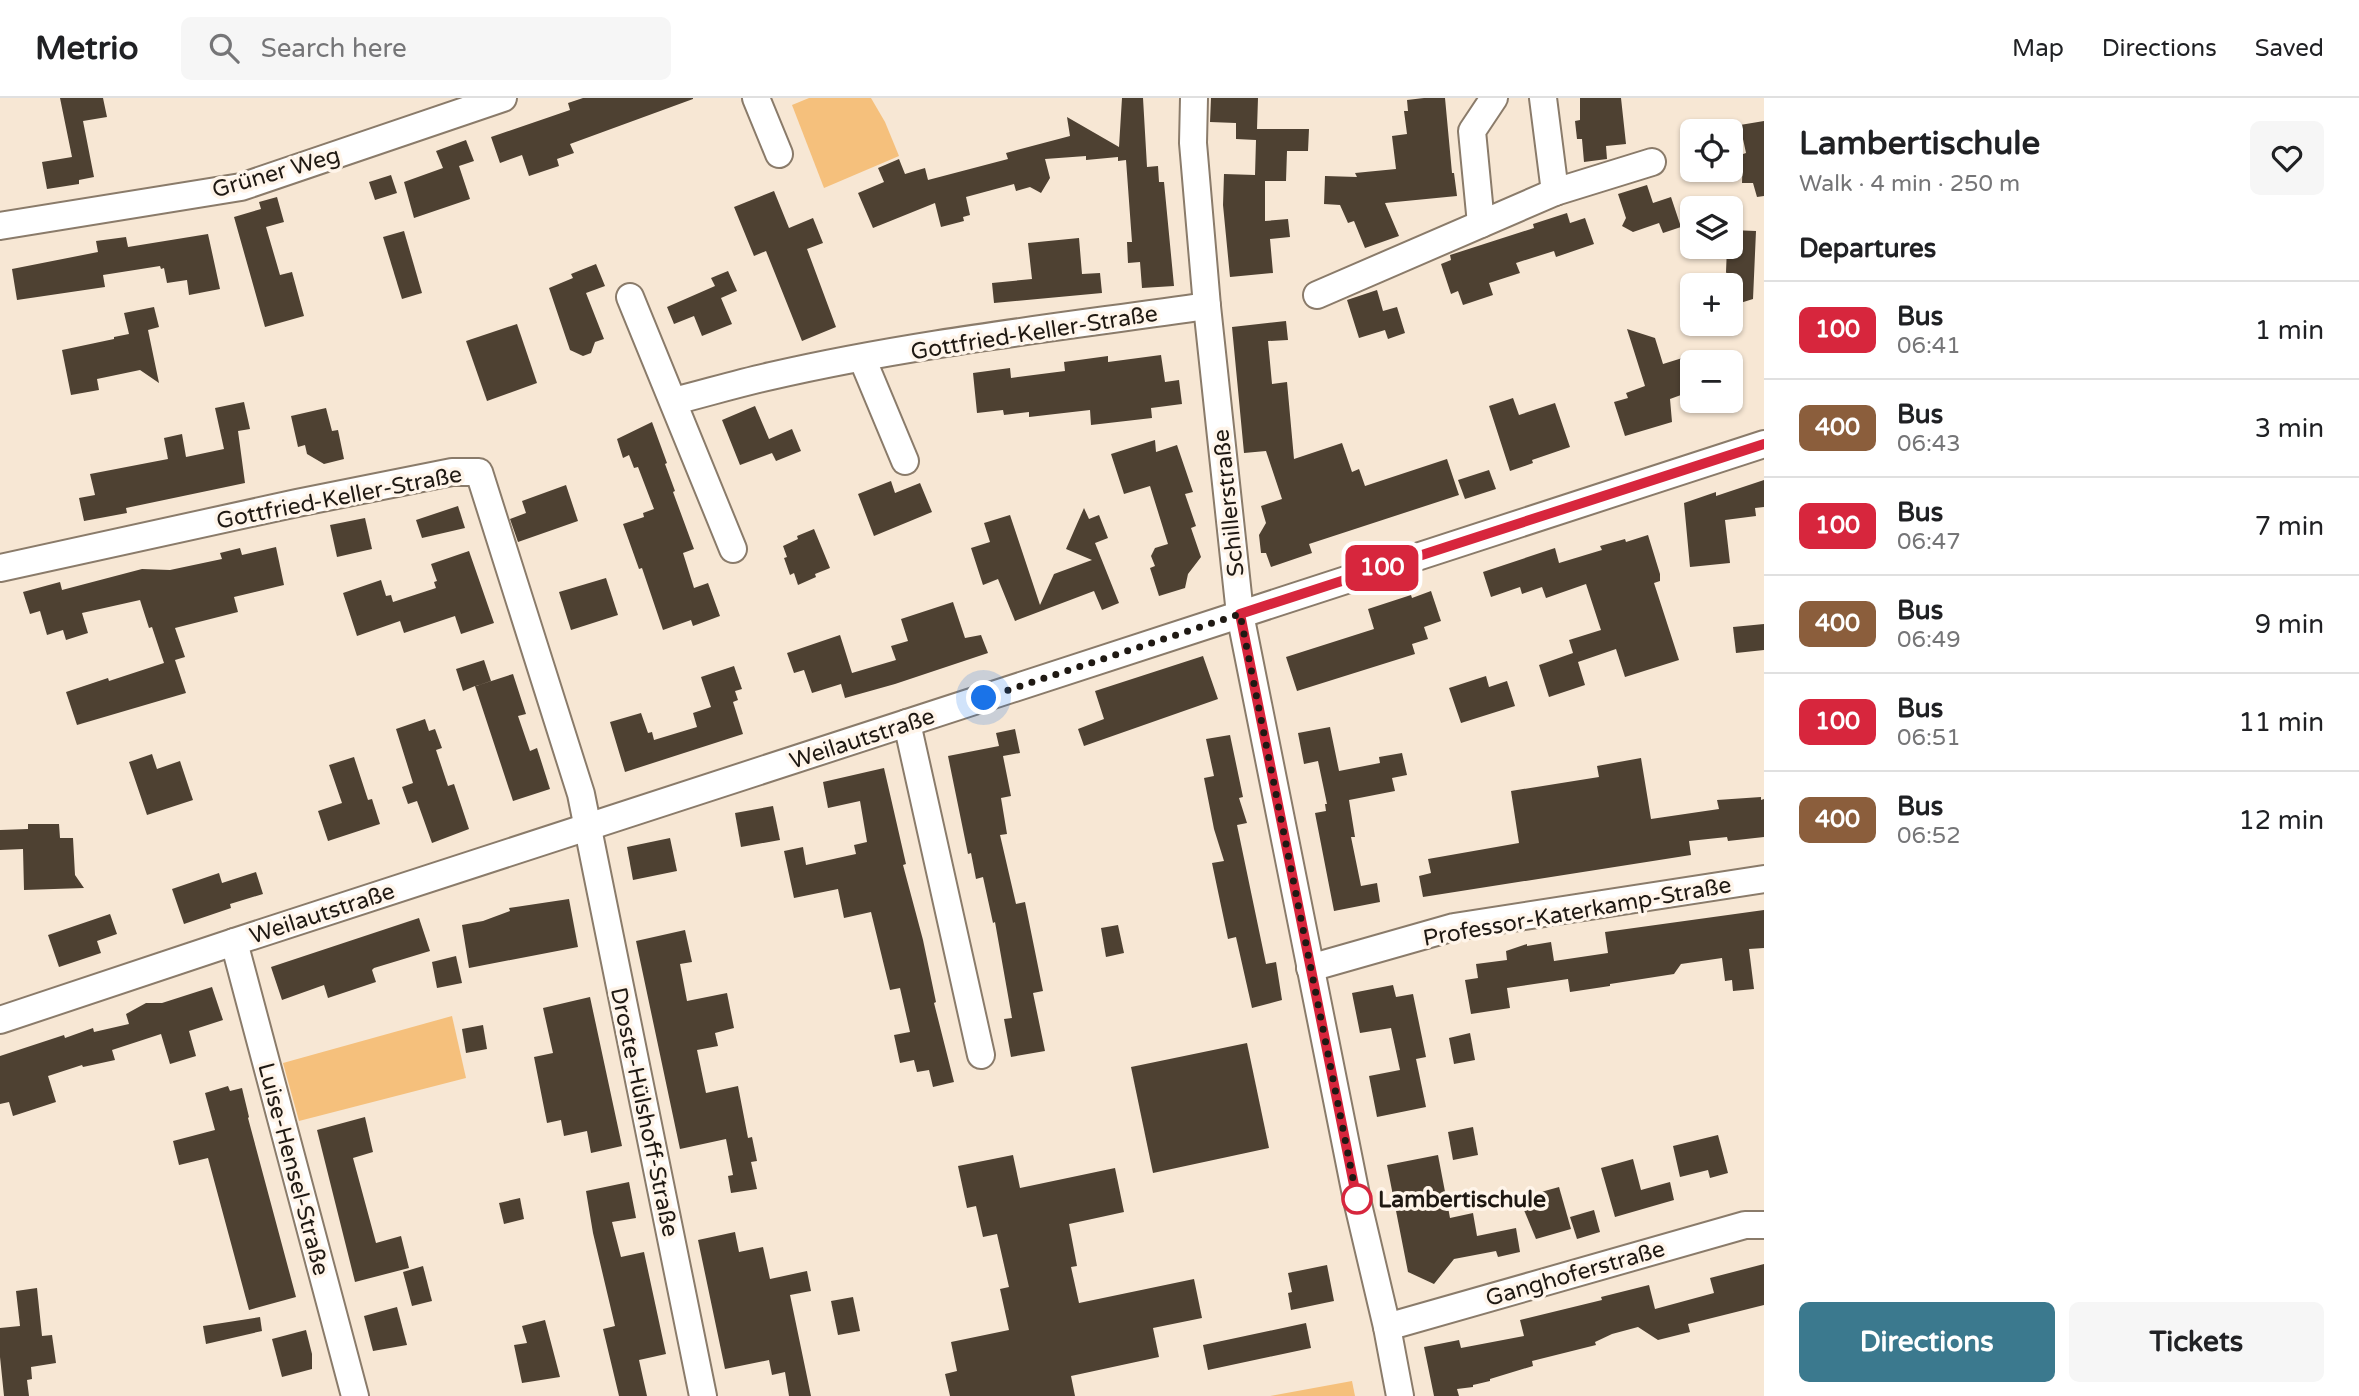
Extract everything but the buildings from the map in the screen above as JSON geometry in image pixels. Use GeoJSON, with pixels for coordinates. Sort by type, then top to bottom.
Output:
{"type":"FeatureCollection","features":[{"type":"Feature","properties":{"kind":"street","name":"Grüner Weg"},"geometry":{"type":"LineString","coordinates":[[0,226],[241,187],[503,98]]}},
{"type":"Feature","properties":{"kind":"street"},"geometry":{"type":"LineString","coordinates":[[756,98],[779,154]]}},
{"type":"Feature","properties":{"kind":"street","name":"Schillerstraße"},"geometry":{"type":"LineString","coordinates":[[1194,98],[1193,143],[1207,306],[1240,614],[1357,1200],[1401,1396]]}},
{"type":"Feature","properties":{"kind":"street"},"geometry":{"type":"LineString","coordinates":[[1481,224],[1472,131],[1494,98]]}},
{"type":"Feature","properties":{"kind":"street"},"geometry":{"type":"LineString","coordinates":[[1543,98],[1555,192]]}},
{"type":"Feature","properties":{"kind":"street"},"geometry":{"type":"LineString","coordinates":[[1317,295],[1555,192],[1652,162]]}},
{"type":"Feature","properties":{"kind":"street"},"geometry":{"type":"LineString","coordinates":[[631,296],[733,549]]}},
{"type":"Feature","properties":{"kind":"street","name":"Gottfried-Keller-Straße"},"geometry":{"type":"LineString","coordinates":[[674,401],[772,376],[862,358],[1207,306]]}},
{"type":"Feature","properties":{"kind":"street"},"geometry":{"type":"LineString","coordinates":[[862,358],[905,461]]}},
{"type":"Feature","properties":{"kind":"street","name":"Weilautstraße"},"geometry":{"type":"LineString","coordinates":[[0,1020],[1764,444]]}},
{"type":"Feature","properties":{"kind":"street","name":"Gottfried-Keller-Straße"},"geometry":{"type":"LineString","coordinates":[[0,568],[334,495],[452,472],[479,472],[581,794],[587,827]]}},
{"type":"Feature","properties":{"kind":"street"},"geometry":{"type":"LineString","coordinates":[[907,723],[981,1055]]}},
{"type":"Feature","properties":{"kind":"street","name":"Droste-Hülshoff-Straße"},"geometry":{"type":"LineString","coordinates":[[587,827],[703,1396]]}},
{"type":"Feature","properties":{"kind":"street","name":"Professor-Katerkamp-Straße"},"geometry":{"type":"LineString","coordinates":[[1310,968],[1454,927],[1764,879]]}},
{"type":"Feature","properties":{"kind":"street","name":"Luise-Hensel-Straße"},"geometry":{"type":"LineString","coordinates":[[234,942],[355,1396]]}},
{"type":"Feature","properties":{"kind":"street","name":"Ganghoferstraße"},"geometry":{"type":"LineString","coordinates":[[1387,1328],[1745,1225],[1764,1225]]}},
{"type":"Feature","properties":{"kind":"shaded area"},"geometry":{"type":"Polygon","coordinates":[[[809,98],[871,98],[885,122],[899,156],[824,188],[792,105],[809,98]]]}},
{"type":"Feature","properties":{"kind":"shaded area"},"geometry":{"type":"Polygon","coordinates":[[[452,1016],[466,1078],[299,1121],[283,1063],[452,1016]]]}},
{"type":"Feature","properties":{"kind":"shaded area"},"geometry":{"type":"Polygon","coordinates":[[[1352,1381],[1355,1396],[1270,1396],[1352,1381]]]}},
{"type":"Feature","properties":{"kind":"bus line","name":"100"},"geometry":{"type":"LineString","coordinates":[[1357,1200],[1240,614],[1764,444]]}},
{"type":"Feature","properties":{"kind":"place","name":"Lambertischule"},"geometry":{"type":"Point","coordinates":[1357,1199]}},
{"type":"Feature","properties":{"kind":"route"},"geometry":{"type":"LineString","coordinates":[[984,698],[1240,614],[1357,1199]]}}]}
